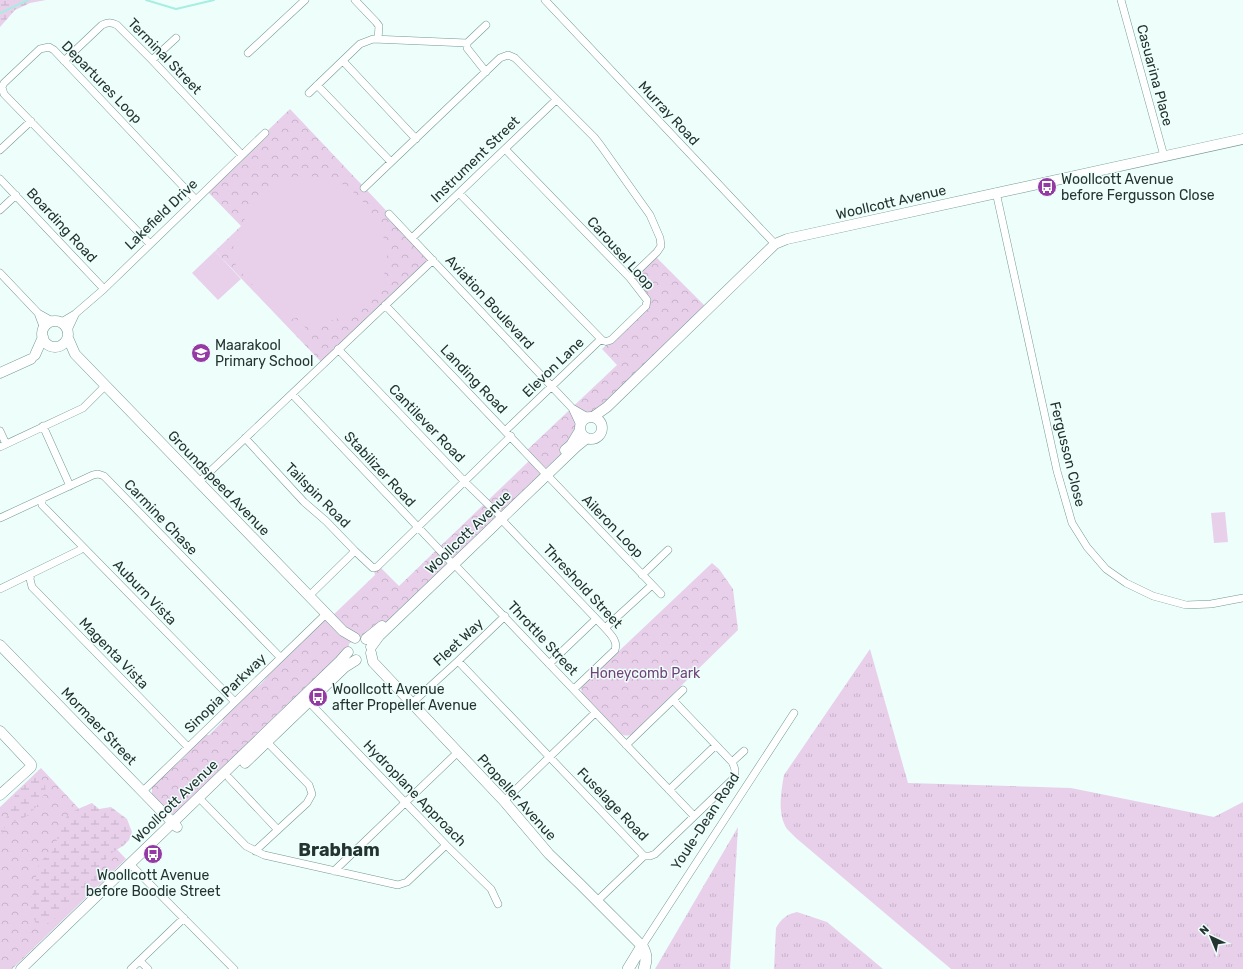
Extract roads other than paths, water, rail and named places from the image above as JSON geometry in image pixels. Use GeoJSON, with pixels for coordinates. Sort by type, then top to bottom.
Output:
{"type":"FeatureCollection","features":[{"type":"Feature","properties":{"kind":"main road","name":"Youle-Dean Road"},"geometry":{"type":"LineString","coordinates":[[628,969],[642,946]]}},
{"type":"Feature","properties":{"kind":"main road"},"geometry":{"type":"LineString","coordinates":[[642,946],[646,952],[647,959],[644,969]]}},
{"type":"Feature","properties":{"kind":"street"},"geometry":{"type":"LineString","coordinates":[[248,53],[305,0]]}},
{"type":"Feature","properties":{"kind":"street"},"geometry":{"type":"LineString","coordinates":[[355,0],[379,26],[378,39]]}},
{"type":"Feature","properties":{"kind":"street","name":"Murray Road"},"geometry":{"type":"LineString","coordinates":[[545,0],[775,244]]}},
{"type":"Feature","properties":{"kind":"street","name":"Casuarina Place"},"geometry":{"type":"LineString","coordinates":[[1121,0],[1164,156]]}},
{"type":"Feature","properties":{"kind":"street","name":"Terminal Street"},"geometry":{"type":"LineString","coordinates":[[64,61],[102,25],[107,23],[117,25],[242,155]]}},
{"type":"Feature","properties":{"kind":"street"},"geometry":{"type":"LineString","coordinates":[[309,93],[360,44],[372,39],[467,42],[486,25]]}},
{"type":"Feature","properties":{"kind":"street"},"geometry":{"type":"LineString","coordinates":[[152,60],[176,38]]}},
{"type":"Feature","properties":{"kind":"street"},"geometry":{"type":"LineString","coordinates":[[467,42],[467,48],[470,53],[486,72]]}},
{"type":"Feature","properties":{"kind":"street","name":"Departures Loop"},"geometry":{"type":"LineString","coordinates":[[150,244],[4,94],[2,87],[40,49],[49,47],[54,50],[196,200]]}},
{"type":"Feature","properties":{"kind":"street"},"geometry":{"type":"LineString","coordinates":[[364,188],[500,58],[508,55],[515,58],[597,142],[650,215],[660,238],[661,246],[657,252],[630,278]]}},
{"type":"Feature","properties":{"kind":"street"},"geometry":{"type":"LineString","coordinates":[[342,62],[416,139]]}},
{"type":"Feature","properties":{"kind":"street"},"geometry":{"type":"LineString","coordinates":[[317,85],[391,162]]}},
{"type":"Feature","properties":{"kind":"street","name":"Instrument Street"},"geometry":{"type":"LineString","coordinates":[[412,238],[556,100]]}},
{"type":"Feature","properties":{"kind":"street"},"geometry":{"type":"LineString","coordinates":[[0,150],[31,121]]}},
{"type":"Feature","properties":{"kind":"street","name":"Lakefield Drive"},"geometry":{"type":"LineString","coordinates":[[57,322],[75,314],[104,289],[265,133]]}},
{"type":"Feature","properties":{"kind":"street","name":"Woollcott Avenue"},"geometry":{"type":"LineString","coordinates":[[175,825],[229,778],[345,667],[367,653],[375,633],[500,517],[571,445],[584,419],[595,419],[775,244],[787,239],[996,192],[1243,139]]}},
{"type":"Feature","properties":{"kind":"street","name":"Carousel Loop"},"geometry":{"type":"LineString","coordinates":[[506,149],[630,278],[648,300],[646,306],[611,340],[604,342],[601,339]]}},
{"type":"Feature","properties":{"kind":"street","name":"Boarding Road"},"geometry":{"type":"LineString","coordinates":[[0,179],[104,289]]}},
{"type":"Feature","properties":{"kind":"street","name":"Fergusson Close"},"geometry":{"type":"LineString","coordinates":[[996,192],[1057,471],[1072,523],[1086,546],[1106,569],[1126,583],[1153,596],[1186,605],[1211,604],[1243,598]]}},
{"type":"Feature","properties":{"kind":"street"},"geometry":{"type":"LineString","coordinates":[[459,193],[601,339]]}},
{"type":"Feature","properties":{"kind":"street"},"geometry":{"type":"LineString","coordinates":[[0,210],[16,195]]}},
{"type":"Feature","properties":{"kind":"street","name":"Aviation Boulevard"},"geometry":{"type":"LineString","coordinates":[[389,214],[572,408],[580,428]]}},
{"type":"Feature","properties":{"kind":"street"},"geometry":{"type":"LineString","coordinates":[[198,482],[433,260]]}},
{"type":"Feature","properties":{"kind":"street"},"geometry":{"type":"LineString","coordinates":[[0,273],[38,313],[66,326],[68,334],[65,342],[1,371]]}},
{"type":"Feature","properties":{"kind":"street","name":"Landing Road"},"geometry":{"type":"LineString","coordinates":[[385,305],[545,473]]}},
{"type":"Feature","properties":{"kind":"street"},"geometry":{"type":"LineString","coordinates":[[38,313],[44,341],[54,346]]}},
{"type":"Feature","properties":{"kind":"street","name":"Lakefield Drive"},"geometry":{"type":"LineString","coordinates":[[68,334],[75,314]]}},
{"type":"Feature","properties":{"kind":"street"},"geometry":{"type":"LineString","coordinates":[[33,357],[48,324],[57,322]]}},
{"type":"Feature","properties":{"kind":"street","name":"Groundspeed Avenue"},"geometry":{"type":"LineString","coordinates":[[68,334],[75,354],[343,631],[351,645]]}},
{"type":"Feature","properties":{"kind":"street","name":"Elevon Lane"},"geometry":{"type":"LineString","coordinates":[[373,568],[377,567],[464,481],[552,386],[601,339]]}},
{"type":"Feature","properties":{"kind":"street","name":"Groundspeed Avenue"},"geometry":{"type":"LineString","coordinates":[[54,346],[75,354]]}},
{"type":"Feature","properties":{"kind":"street","name":"Cantilever Road"},"geometry":{"type":"LineString","coordinates":[[338,349],[500,517]]}},
{"type":"Feature","properties":{"kind":"street"},"geometry":{"type":"LineString","coordinates":[[0,431],[3,445],[83,408],[106,386]]}},
{"type":"Feature","properties":{"kind":"street","name":"Stabilizer Road"},"geometry":{"type":"LineString","coordinates":[[292,394],[452,563]]}},
{"type":"Feature","properties":{"kind":"street","name":"Aviation Boulevard"},"geometry":{"type":"LineString","coordinates":[[572,408],[595,419]]}},
{"type":"Feature","properties":{"kind":"street","name":"Woollcott Avenue"},"geometry":{"type":"LineString","coordinates":[[545,473],[587,438],[594,438],[600,434],[602,428],[595,419]]}},
{"type":"Feature","properties":{"kind":"street"},"geometry":{"type":"LineString","coordinates":[[43,426],[70,486]]}},
{"type":"Feature","properties":{"kind":"street"},"geometry":{"type":"LineString","coordinates":[[580,428],[582,435],[587,438]]}},
{"type":"Feature","properties":{"kind":"street","name":"Tailspin Road"},"geometry":{"type":"LineString","coordinates":[[245,438],[304,502],[326,521],[373,568]]}},
{"type":"Feature","properties":{"kind":"street","name":"Aileron Loop"},"geometry":{"type":"LineString","coordinates":[[545,473],[661,594]]}},
{"type":"Feature","properties":{"kind":"street","name":"Carmine Chase"},"geometry":{"type":"LineString","coordinates":[[0,518],[93,475],[98,474],[104,476],[280,657]]}},
{"type":"Feature","properties":{"kind":"street","name":"Auburn Vista"},"geometry":{"type":"LineString","coordinates":[[42,499],[42,505],[234,701]]}},
{"type":"Feature","properties":{"kind":"street","name":"Threshold Street"},"geometry":{"type":"LineString","coordinates":[[500,517],[606,628],[616,641],[615,650],[574,689]]}},
{"type":"Feature","properties":{"kind":"street"},"geometry":{"type":"LineString","coordinates":[[0,589],[80,550],[83,547]]}},
{"type":"Feature","properties":{"kind":"street"},"geometry":{"type":"LineString","coordinates":[[642,575],[668,550]]}},
{"type":"Feature","properties":{"kind":"street"},"geometry":{"type":"LineString","coordinates":[[308,596],[355,551]]}},
{"type":"Feature","properties":{"kind":"street","name":"Throttle Street"},"geometry":{"type":"LineString","coordinates":[[452,563],[505,616],[595,713],[694,816]]}},
{"type":"Feature","properties":{"kind":"street","name":"Magenta Vista"},"geometry":{"type":"LineString","coordinates":[[31,574],[30,579],[32,587],[188,747]]}},
{"type":"Feature","properties":{"kind":"street"},"geometry":{"type":"LineString","coordinates":[[606,628],[652,585]]}},
{"type":"Feature","properties":{"kind":"street","name":"Sinopia Parkway"},"geometry":{"type":"LineString","coordinates":[[143,791],[234,701],[326,614]]}},
{"type":"Feature","properties":{"kind":"street","name":"Fleet Way"},"geometry":{"type":"LineString","coordinates":[[412,703],[505,616]]}},
{"type":"Feature","properties":{"kind":"street"},"geometry":{"type":"LineString","coordinates":[[550,664],[596,619]]}},
{"type":"Feature","properties":{"kind":"street"},"geometry":{"type":"LineString","coordinates":[[359,637],[367,653],[353,658],[351,645],[359,637]]}},
{"type":"Feature","properties":{"kind":"street","name":"Mormaer Street"},"geometry":{"type":"LineString","coordinates":[[0,645],[175,825]]}},
{"type":"Feature","properties":{"kind":"street","name":"Woollcott Avenue"},"geometry":{"type":"LineString","coordinates":[[30,969],[340,661],[351,645]]}},
{"type":"Feature","properties":{"kind":"street","name":"Propeller Avenue"},"geometry":{"type":"LineString","coordinates":[[367,653],[504,801],[549,854],[642,946]]}},
{"type":"Feature","properties":{"kind":"street","name":"Fuselage Road"},"geometry":{"type":"LineString","coordinates":[[458,661],[644,856],[655,854],[734,778],[736,772],[732,762]]}},
{"type":"Feature","properties":{"kind":"street"},"geometry":{"type":"LineString","coordinates":[[626,745],[683,690]]}},
{"type":"Feature","properties":{"kind":"street"},"geometry":{"type":"LineString","coordinates":[[673,700],[732,762],[744,751]]}},
{"type":"Feature","properties":{"kind":"street","name":"Hydroplane Approach"},"geometry":{"type":"LineString","coordinates":[[309,702],[491,889],[498,904]]}},
{"type":"Feature","properties":{"kind":"street"},"geometry":{"type":"LineString","coordinates":[[504,801],[595,713]]}},
{"type":"Feature","properties":{"kind":"street","name":"Youle-Dean Road"},"geometry":{"type":"LineString","coordinates":[[642,946],[794,713]]}},
{"type":"Feature","properties":{"kind":"street"},"geometry":{"type":"LineString","coordinates":[[0,730],[31,764],[30,767],[0,795]]}},
{"type":"Feature","properties":{"kind":"street"},"geometry":{"type":"LineString","coordinates":[[255,850],[307,803],[312,794],[309,785],[267,742]]}},
{"type":"Feature","properties":{"kind":"street"},"geometry":{"type":"LineString","coordinates":[[670,790],[716,745]]}},
{"type":"Feature","properties":{"kind":"street"},"geometry":{"type":"LineString","coordinates":[[334,871],[458,752]]}},
{"type":"Feature","properties":{"kind":"street"},"geometry":{"type":"LineString","coordinates":[[229,778],[278,830]]}},
{"type":"Feature","properties":{"kind":"street"},"geometry":{"type":"LineString","coordinates":[[203,802],[246,846],[264,855],[398,886],[407,882],[446,844]]}},
{"type":"Feature","properties":{"kind":"street"},"geometry":{"type":"LineString","coordinates":[[597,901],[644,856]]}},
{"type":"Feature","properties":{"kind":"street"},"geometry":{"type":"LineString","coordinates":[[133,866],[234,969]]}},
{"type":"Feature","properties":{"kind":"street","name":"Woollcott Avenue"},"geometry":{"type":"LineString","coordinates":[[21,969],[133,866]]}},
{"type":"Feature","properties":{"kind":"street"},"geometry":{"type":"LineString","coordinates":[[131,969],[184,918]]}},
{"type":"Feature","properties":{"kind":"street"},"geometry":{"type":"LineString","coordinates":[[140,961],[148,969]]}},
{"type":"Feature","properties":{"kind":"waterway"},"geometry":{"type":"LineString","coordinates":[[0,13],[28,0]]}},
{"type":"Feature","properties":{"kind":"waterway"},"geometry":{"type":"LineString","coordinates":[[146,0],[176,9],[214,0]]}},
{"type":"Feature","properties":{"kind":"place","name":"Woollcott Avenue before Fergusson Close"},"geometry":{"type":"Point","coordinates":[1047,187]}},
{"type":"Feature","properties":{"kind":"place","name":"Maarakool Primary School"},"geometry":{"type":"Point","coordinates":[201,353]}},
{"type":"Feature","properties":{"kind":"place","name":"Woollcott Avenue after Propeller Avenue"},"geometry":{"type":"Point","coordinates":[318,697]}},
{"type":"Feature","properties":{"kind":"place","name":"Woollcott Avenue before Boodie Street"},"geometry":{"type":"Point","coordinates":[153,854]}},
{"type":"Feature","properties":{"kind":"district","name":"Brabham"},"geometry":{"type":"Point","coordinates":[339,850]}},
{"type":"Feature","properties":{"kind":"park label","name":"Honeycomb Park"},"geometry":{"type":"Point","coordinates":[645,673]}}]}
